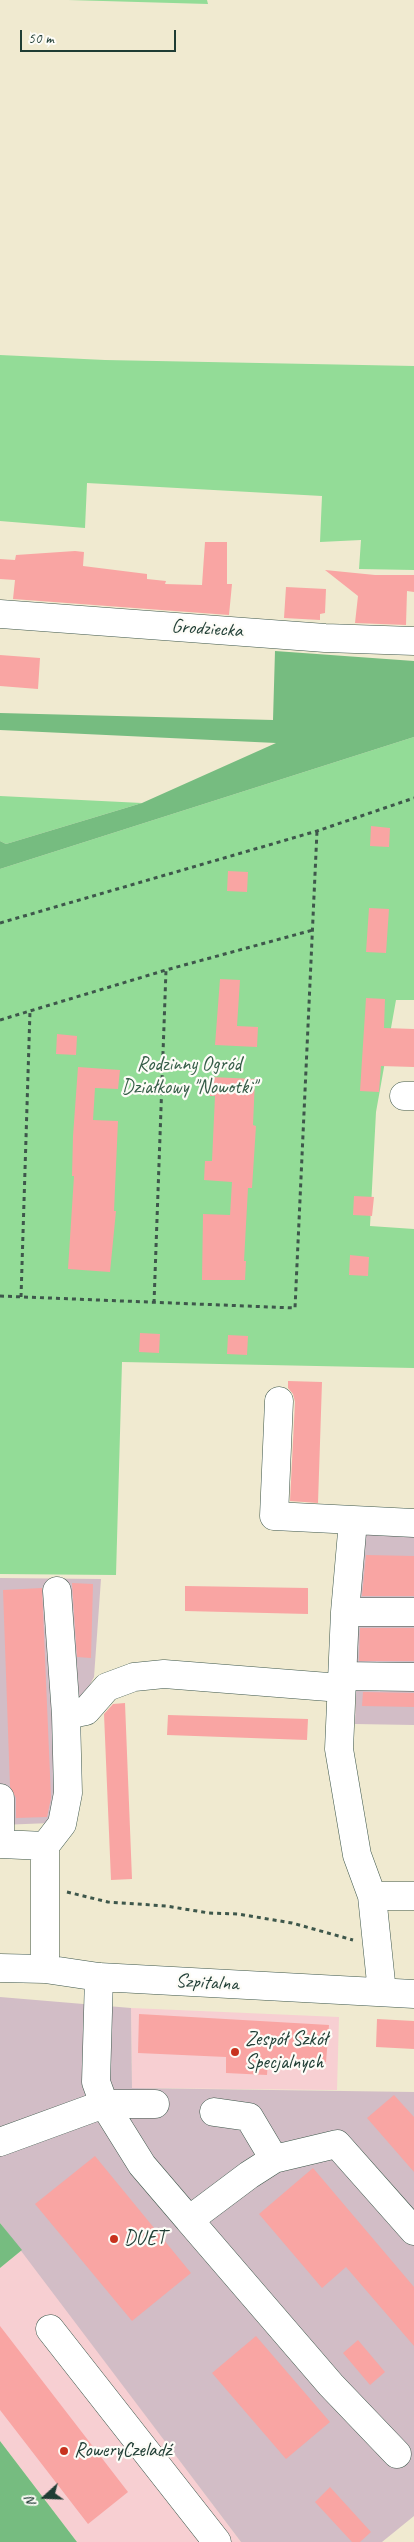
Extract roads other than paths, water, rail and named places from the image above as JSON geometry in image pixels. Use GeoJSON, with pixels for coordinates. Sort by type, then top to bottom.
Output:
{"type":"FeatureCollection","features":[{"type":"Feature","properties":{"kind":"street","name":"Grodziecka"},"geometry":{"type":"LineString","coordinates":[[0,614],[325,638],[414,641]]}},
{"type":"Feature","properties":{"kind":"street"},"geometry":{"type":"LineString","coordinates":[[279,1401],[274,1516],[414,1523]]}},
{"type":"Feature","properties":{"kind":"street"},"geometry":{"type":"LineString","coordinates":[[353,1521],[345,1612],[338,1749],[357,1855],[372,1896],[382,1992]]}},
{"type":"Feature","properties":{"kind":"street"},"geometry":{"type":"LineString","coordinates":[[45,1968],[45,1846],[62,1824],[68,1793],[66,1716],[57,1591]]}},
{"type":"Feature","properties":{"kind":"street"},"geometry":{"type":"LineString","coordinates":[[345,1612],[414,1612]]}},
{"type":"Feature","properties":{"kind":"street"},"geometry":{"type":"LineString","coordinates":[[66,1716],[86,1711],[107,1687],[134,1676],[164,1674],[342,1682],[414,1677]]}},
{"type":"Feature","properties":{"kind":"street"},"geometry":{"type":"LineString","coordinates":[[0,1798],[0,1844],[45,1846]]}},
{"type":"Feature","properties":{"kind":"street"},"geometry":{"type":"LineString","coordinates":[[372,1896],[414,1896]]}},
{"type":"Feature","properties":{"kind":"street","name":"Szpitalna"},"geometry":{"type":"LineString","coordinates":[[0,1968],[45,1968],[99,1977],[414,1994]]}},
{"type":"Feature","properties":{"kind":"street"},"geometry":{"type":"LineString","coordinates":[[99,1977],[96,2082],[104,2104],[142,2164],[330,2385],[397,2454]]}},
{"type":"Feature","properties":{"kind":"street"},"geometry":{"type":"LineString","coordinates":[[0,2142],[104,2104],[155,2104]]}},
{"type":"Feature","properties":{"kind":"street"},"geometry":{"type":"LineString","coordinates":[[214,2112],[250,2117],[274,2159]]}},
{"type":"Feature","properties":{"kind":"street"},"geometry":{"type":"LineString","coordinates":[[189,2220],[249,2175],[274,2159],[337,2144],[414,2231]]}},
{"type":"Feature","properties":{"kind":"street"},"geometry":{"type":"LineString","coordinates":[[50,2329],[217,2542]]}},
{"type":"Feature","properties":{"kind":"place","name":"Zespół Szkół Specjalnych"},"geometry":{"type":"Point","coordinates":[235,2052]}},
{"type":"Feature","properties":{"kind":"place","name":"DUET"},"geometry":{"type":"Point","coordinates":[114,2239]}},
{"type":"Feature","properties":{"kind":"place","name":"RoweryCzeladź"},"geometry":{"type":"Point","coordinates":[64,2451]}},
{"type":"Feature","properties":{"kind":"park label","name":"Rodzinny Ogród Działkowy \"Nowotki\""},"geometry":{"type":"Point","coordinates":[189,1076]}}]}
